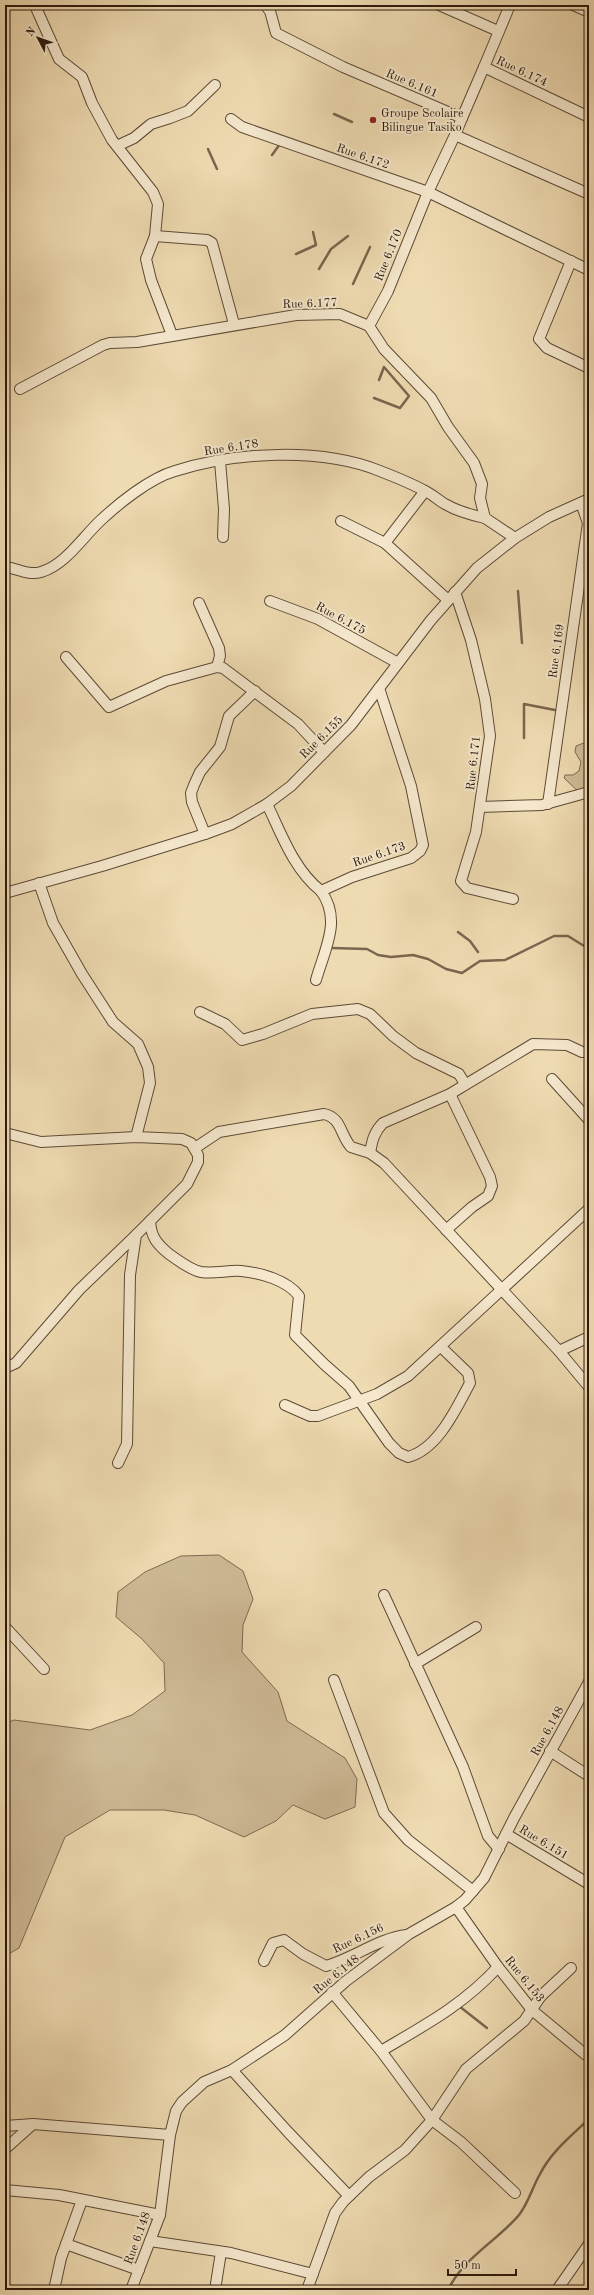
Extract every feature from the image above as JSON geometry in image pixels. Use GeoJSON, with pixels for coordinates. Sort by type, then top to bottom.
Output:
{"type":"FeatureCollection","features":[{"type":"Feature","properties":{"kind":"street","name":"Rue 6.161"},"geometry":{"type":"LineString","coordinates":[[265,5],[270,11],[276,33],[343,67],[462,118]]}},
{"type":"Feature","properties":{"kind":"street"},"geometry":{"type":"LineString","coordinates":[[439,5],[498,31]]}},
{"type":"Feature","properties":{"kind":"street","name":"Rue 6.174"},"geometry":{"type":"LineString","coordinates":[[510,5],[484,67],[589,117]]}},
{"type":"Feature","properties":{"kind":"street"},"geometry":{"type":"LineString","coordinates":[[573,5],[589,12]]}},
{"type":"Feature","properties":{"kind":"street"},"geometry":{"type":"LineString","coordinates":[[37,10],[59,59],[82,77],[92,103],[117,146],[153,192],[158,204],[155,236],[146,260],[151,280],[172,335]]}},
{"type":"Feature","properties":{"kind":"street"},"geometry":{"type":"LineString","coordinates":[[428,192],[455,135],[484,67]]}},
{"type":"Feature","properties":{"kind":"street"},"geometry":{"type":"LineString","coordinates":[[117,146],[134,138],[151,124],[188,110],[215,85]]}},
{"type":"Feature","properties":{"kind":"street","name":"Rue 6.172"},"geometry":{"type":"LineString","coordinates":[[231,119],[242,127],[428,192],[589,270]]}},
{"type":"Feature","properties":{"kind":"street"},"geometry":{"type":"LineString","coordinates":[[455,135],[589,194]]}},
{"type":"Feature","properties":{"kind":"street","name":"Rue 6.170"},"geometry":{"type":"LineString","coordinates":[[369,326],[388,291],[428,192]]}},
{"type":"Feature","properties":{"kind":"street"},"geometry":{"type":"LineString","coordinates":[[155,236],[207,240],[212,244],[234,324]]}},
{"type":"Feature","properties":{"kind":"street"},"geometry":{"type":"LineString","coordinates":[[571,261],[539,339],[547,348],[589,368]]}},
{"type":"Feature","properties":{"kind":"street","name":"Rue 6.177"},"geometry":{"type":"LineString","coordinates":[[20,390],[110,343],[137,342],[234,324],[296,315],[340,314],[369,326]]}},
{"type":"Feature","properties":{"kind":"street"},"geometry":{"type":"LineString","coordinates":[[369,326],[384,349],[431,398],[448,427],[474,463],[482,484],[480,498],[485,518],[515,538]]}},
{"type":"Feature","properties":{"kind":"street","name":"Rue 6.178"},"geometry":{"type":"LineString","coordinates":[[5,567],[32,573],[51,567],[66,556],[101,520],[160,477],[175,471],[220,461],[263,455],[292,454],[336,460],[379,471],[424,491],[463,513],[485,518]]}},
{"type":"Feature","properties":{"kind":"street"},"geometry":{"type":"LineString","coordinates":[[220,461],[224,509],[223,537]]}},
{"type":"Feature","properties":{"kind":"street"},"geometry":{"type":"LineString","coordinates":[[385,543],[424,491]]}},
{"type":"Feature","properties":{"kind":"street","name":"Rue 6.155"},"geometry":{"type":"LineString","coordinates":[[5,892],[205,834],[232,824],[267,804],[291,786],[351,725],[448,600],[477,568],[515,538],[549,517],[585,501]]}},
{"type":"Feature","properties":{"kind":"street","name":"Rue 6.169"},"geometry":{"type":"LineString","coordinates":[[548,804],[588,523],[585,501]]}},
{"type":"Feature","properties":{"kind":"street"},"geometry":{"type":"LineString","coordinates":[[341,521],[385,543],[448,600]]}},
{"type":"Feature","properties":{"kind":"street","name":"Rue 6.171"},"geometry":{"type":"LineString","coordinates":[[455,592],[471,640],[485,699],[490,736],[476,832],[461,881],[467,888],[513,899]]}},
{"type":"Feature","properties":{"kind":"street","name":"Rue 6.175"},"geometry":{"type":"LineString","coordinates":[[270,601],[318,618],[398,663]]}},
{"type":"Feature","properties":{"kind":"street"},"geometry":{"type":"LineString","coordinates":[[199,603],[220,648],[220,656],[216,666]]}},
{"type":"Feature","properties":{"kind":"street"},"geometry":{"type":"LineString","coordinates":[[66,657],[109,707],[166,681],[216,666],[230,672],[298,724],[324,752]]}},
{"type":"Feature","properties":{"kind":"street","name":"Rue 6.173"},"geometry":{"type":"LineString","coordinates":[[321,891],[352,877],[411,858],[420,851],[423,845],[411,786],[379,688]]}},
{"type":"Feature","properties":{"kind":"street"},"geometry":{"type":"LineString","coordinates":[[205,834],[192,802],[192,789],[200,772],[220,747],[229,716],[255,691]]}},
{"type":"Feature","properties":{"kind":"street"},"geometry":{"type":"LineString","coordinates":[[480,807],[511,807],[548,804],[589,792]]}},
{"type":"Feature","properties":{"kind":"street"},"geometry":{"type":"LineString","coordinates":[[267,804],[295,860],[310,882],[321,891],[329,902],[332,921],[316,980]]}},
{"type":"Feature","properties":{"kind":"street"},"geometry":{"type":"LineString","coordinates":[[39,883],[53,923],[82,974],[113,1022],[138,1044],[148,1067],[150,1083],[136,1137]]}},
{"type":"Feature","properties":{"kind":"street"},"geometry":{"type":"LineString","coordinates":[[200,1012],[225,1024],[242,1040],[263,1034],[312,1014],[358,1009],[370,1014],[393,1036],[416,1053],[455,1071],[465,1084]]}},
{"type":"Feature","properties":{"kind":"street"},"geometry":{"type":"LineString","coordinates":[[370,1153],[373,1137],[378,1128],[384,1123],[450,1094],[533,1044],[567,1045],[582,1052]]}},
{"type":"Feature","properties":{"kind":"street"},"geometry":{"type":"LineString","coordinates":[[552,1080],[589,1120]]}},
{"type":"Feature","properties":{"kind":"street"},"geometry":{"type":"LineString","coordinates":[[446,1230],[472,1207],[488,1196],[492,1186],[490,1177],[450,1094]]}},
{"type":"Feature","properties":{"kind":"street"},"geometry":{"type":"LineString","coordinates":[[195,1148],[219,1132],[324,1114],[332,1116],[338,1122],[351,1147],[370,1153],[384,1164],[500,1290],[559,1351],[589,1387]]}},
{"type":"Feature","properties":{"kind":"street"},"geometry":{"type":"LineString","coordinates":[[5,1133],[41,1142],[136,1137],[182,1139],[195,1148],[198,1162],[188,1184],[79,1290],[16,1363],[5,1368]]}},
{"type":"Feature","properties":{"kind":"street"},"geometry":{"type":"LineString","coordinates":[[285,1405],[310,1416],[318,1416],[360,1401],[408,1376],[589,1209]]}},
{"type":"Feature","properties":{"kind":"street"},"geometry":{"type":"LineString","coordinates":[[150,1221],[151,1235],[161,1248],[200,1272],[249,1273],[278,1280],[290,1286],[299,1296],[300,1306],[295,1334],[324,1364],[349,1386],[389,1443],[399,1453],[408,1458],[418,1454],[435,1437],[454,1412],[470,1383],[468,1373],[441,1347]]}},
{"type":"Feature","properties":{"kind":"street"},"geometry":{"type":"LineString","coordinates":[[118,1463],[127,1444],[130,1282],[136,1235]]}},
{"type":"Feature","properties":{"kind":"street"},"geometry":{"type":"LineString","coordinates":[[559,1351],[589,1337]]}},
{"type":"Feature","properties":{"kind":"street"},"geometry":{"type":"LineString","coordinates":[[384,1595],[463,1767],[488,1836],[499,1849]]}},
{"type":"Feature","properties":{"kind":"street"},"geometry":{"type":"LineString","coordinates":[[5,1627],[44,1669]]}},
{"type":"Feature","properties":{"kind":"street"},"geometry":{"type":"LineString","coordinates":[[415,1664],[476,1627]]}},
{"type":"Feature","properties":{"kind":"street"},"geometry":{"type":"LineString","coordinates":[[334,1680],[384,1813],[408,1840],[473,1891]]}},
{"type":"Feature","properties":{"kind":"street","name":"Rue 6.148"},"geometry":{"type":"LineString","coordinates":[[131,2290],[160,2215],[170,2135],[176,2111],[182,2102],[204,2082],[232,2070],[285,2035],[332,1992],[409,1934],[456,1908],[473,1891],[484,1878],[550,1751],[586,1693],[589,1682]]}},
{"type":"Feature","properties":{"kind":"street"},"geometry":{"type":"LineString","coordinates":[[550,1751],[589,1776]]}},
{"type":"Feature","properties":{"kind":"street","name":"Rue 6.151"},"geometry":{"type":"LineString","coordinates":[[506,1834],[589,1884]]}},
{"type":"Feature","properties":{"kind":"street","name":"Rue 6.153"},"geometry":{"type":"LineString","coordinates":[[456,1908],[498,1967],[532,2010],[586,2055]]}},
{"type":"Feature","properties":{"kind":"street","name":"Rue 6.156"},"geometry":{"type":"LineString","coordinates":[[264,1961],[273,1943],[284,1940],[303,1954],[326,1966],[341,1962],[390,1936],[409,1934]]}},
{"type":"Feature","properties":{"kind":"street"},"geometry":{"type":"LineString","coordinates":[[381,2051],[451,2010],[471,1995],[498,1967]]}},
{"type":"Feature","properties":{"kind":"street"},"geometry":{"type":"LineString","coordinates":[[307,2290],[335,2213],[369,2177],[405,2150],[432,2120],[466,2069],[518,2028],[541,1996],[571,1968]]}},
{"type":"Feature","properties":{"kind":"street"},"geometry":{"type":"LineString","coordinates":[[332,1992],[381,2051],[432,2120],[461,2142],[515,2193]]}},
{"type":"Feature","properties":{"kind":"street"},"geometry":{"type":"LineString","coordinates":[[232,2070],[316,2163],[350,2196]]}},
{"type":"Feature","properties":{"kind":"street"},"geometry":{"type":"LineString","coordinates":[[5,2149],[33,2124]]}},
{"type":"Feature","properties":{"kind":"street"},"geometry":{"type":"LineString","coordinates":[[5,2126],[33,2124],[170,2135]]}},
{"type":"Feature","properties":{"kind":"street"},"geometry":{"type":"LineString","coordinates":[[5,2190],[59,2195],[160,2215]]}},
{"type":"Feature","properties":{"kind":"street"},"geometry":{"type":"LineString","coordinates":[[54,2290],[66,2244],[82,2200]]}},
{"type":"Feature","properties":{"kind":"street"},"geometry":{"type":"LineString","coordinates":[[150,2241],[221,2252],[312,2274]]}},
{"type":"Feature","properties":{"kind":"street"},"geometry":{"type":"LineString","coordinates":[[66,2244],[139,2270]]}},
{"type":"Feature","properties":{"kind":"street"},"geometry":{"type":"LineString","coordinates":[[557,2290],[589,2244]]}},
{"type":"Feature","properties":{"kind":"street"},"geometry":{"type":"LineString","coordinates":[[215,2290],[221,2252]]}},
{"type":"Feature","properties":{"kind":"shaded area"},"geometry":{"type":"Polygon","coordinates":[[[589,741],[589,797],[582,795],[564,778],[565,775],[573,775],[579,771],[581,762],[575,752],[576,746],[589,741]]]}},
{"type":"Feature","properties":{"kind":"shaded area"},"geometry":{"type":"Polygon","coordinates":[[[219,1555],[243,1571],[253,1599],[243,1625],[242,1652],[278,1692],[287,1721],[345,1758],[357,1779],[355,1807],[325,1819],[293,1805],[276,1821],[244,1837],[195,1815],[164,1810],[110,1810],[65,1837],[19,1948],[5,1956],[5,1724],[14,1720],[90,1730],[132,1715],[165,1691],[164,1663],[142,1639],[116,1617],[118,1592],[145,1572],[181,1556],[219,1555]]]}},
{"type":"Feature","properties":{"kind":"waterway"},"geometry":{"type":"LineString","coordinates":[[334,114],[352,122]]}},
{"type":"Feature","properties":{"kind":"waterway"},"geometry":{"type":"LineString","coordinates":[[272,155],[280,144]]}},
{"type":"Feature","properties":{"kind":"waterway"},"geometry":{"type":"LineString","coordinates":[[208,149],[217,169]]}},
{"type":"Feature","properties":{"kind":"waterway"},"geometry":{"type":"LineString","coordinates":[[296,254],[316,245],[313,232]]}},
{"type":"Feature","properties":{"kind":"waterway"},"geometry":{"type":"LineString","coordinates":[[319,269],[331,249],[348,236]]}},
{"type":"Feature","properties":{"kind":"waterway"},"geometry":{"type":"LineString","coordinates":[[353,284],[370,247]]}},
{"type":"Feature","properties":{"kind":"waterway"},"geometry":{"type":"LineString","coordinates":[[374,398],[400,408],[409,396],[384,367],[379,380]]}},
{"type":"Feature","properties":{"kind":"waterway"},"geometry":{"type":"LineString","coordinates":[[518,591],[522,643]]}},
{"type":"Feature","properties":{"kind":"waterway"},"geometry":{"type":"LineString","coordinates":[[524,738],[524,704],[555,710]]}},
{"type":"Feature","properties":{"kind":"waterway"},"geometry":{"type":"LineString","coordinates":[[458,932],[470,941],[478,952]]}},
{"type":"Feature","properties":{"kind":"waterway"},"geometry":{"type":"LineString","coordinates":[[332,948],[367,949],[378,955],[391,957],[413,955],[428,959],[446,969],[462,973],[480,961],[505,960],[554,936],[568,936],[589,949]]}},
{"type":"Feature","properties":{"kind":"waterway"},"geometry":{"type":"LineString","coordinates":[[459,2006],[487,2028]]}},
{"type":"Feature","properties":{"kind":"waterway"},"geometry":{"type":"LineString","coordinates":[[448,2290],[462,2268],[519,2215],[540,2174],[550,2159],[589,2119]]}},
{"type":"Feature","properties":{"kind":"place","name":"Groupe Scolaire Bilingue Tasiko"},"geometry":{"type":"Point","coordinates":[373,120]}}]}
